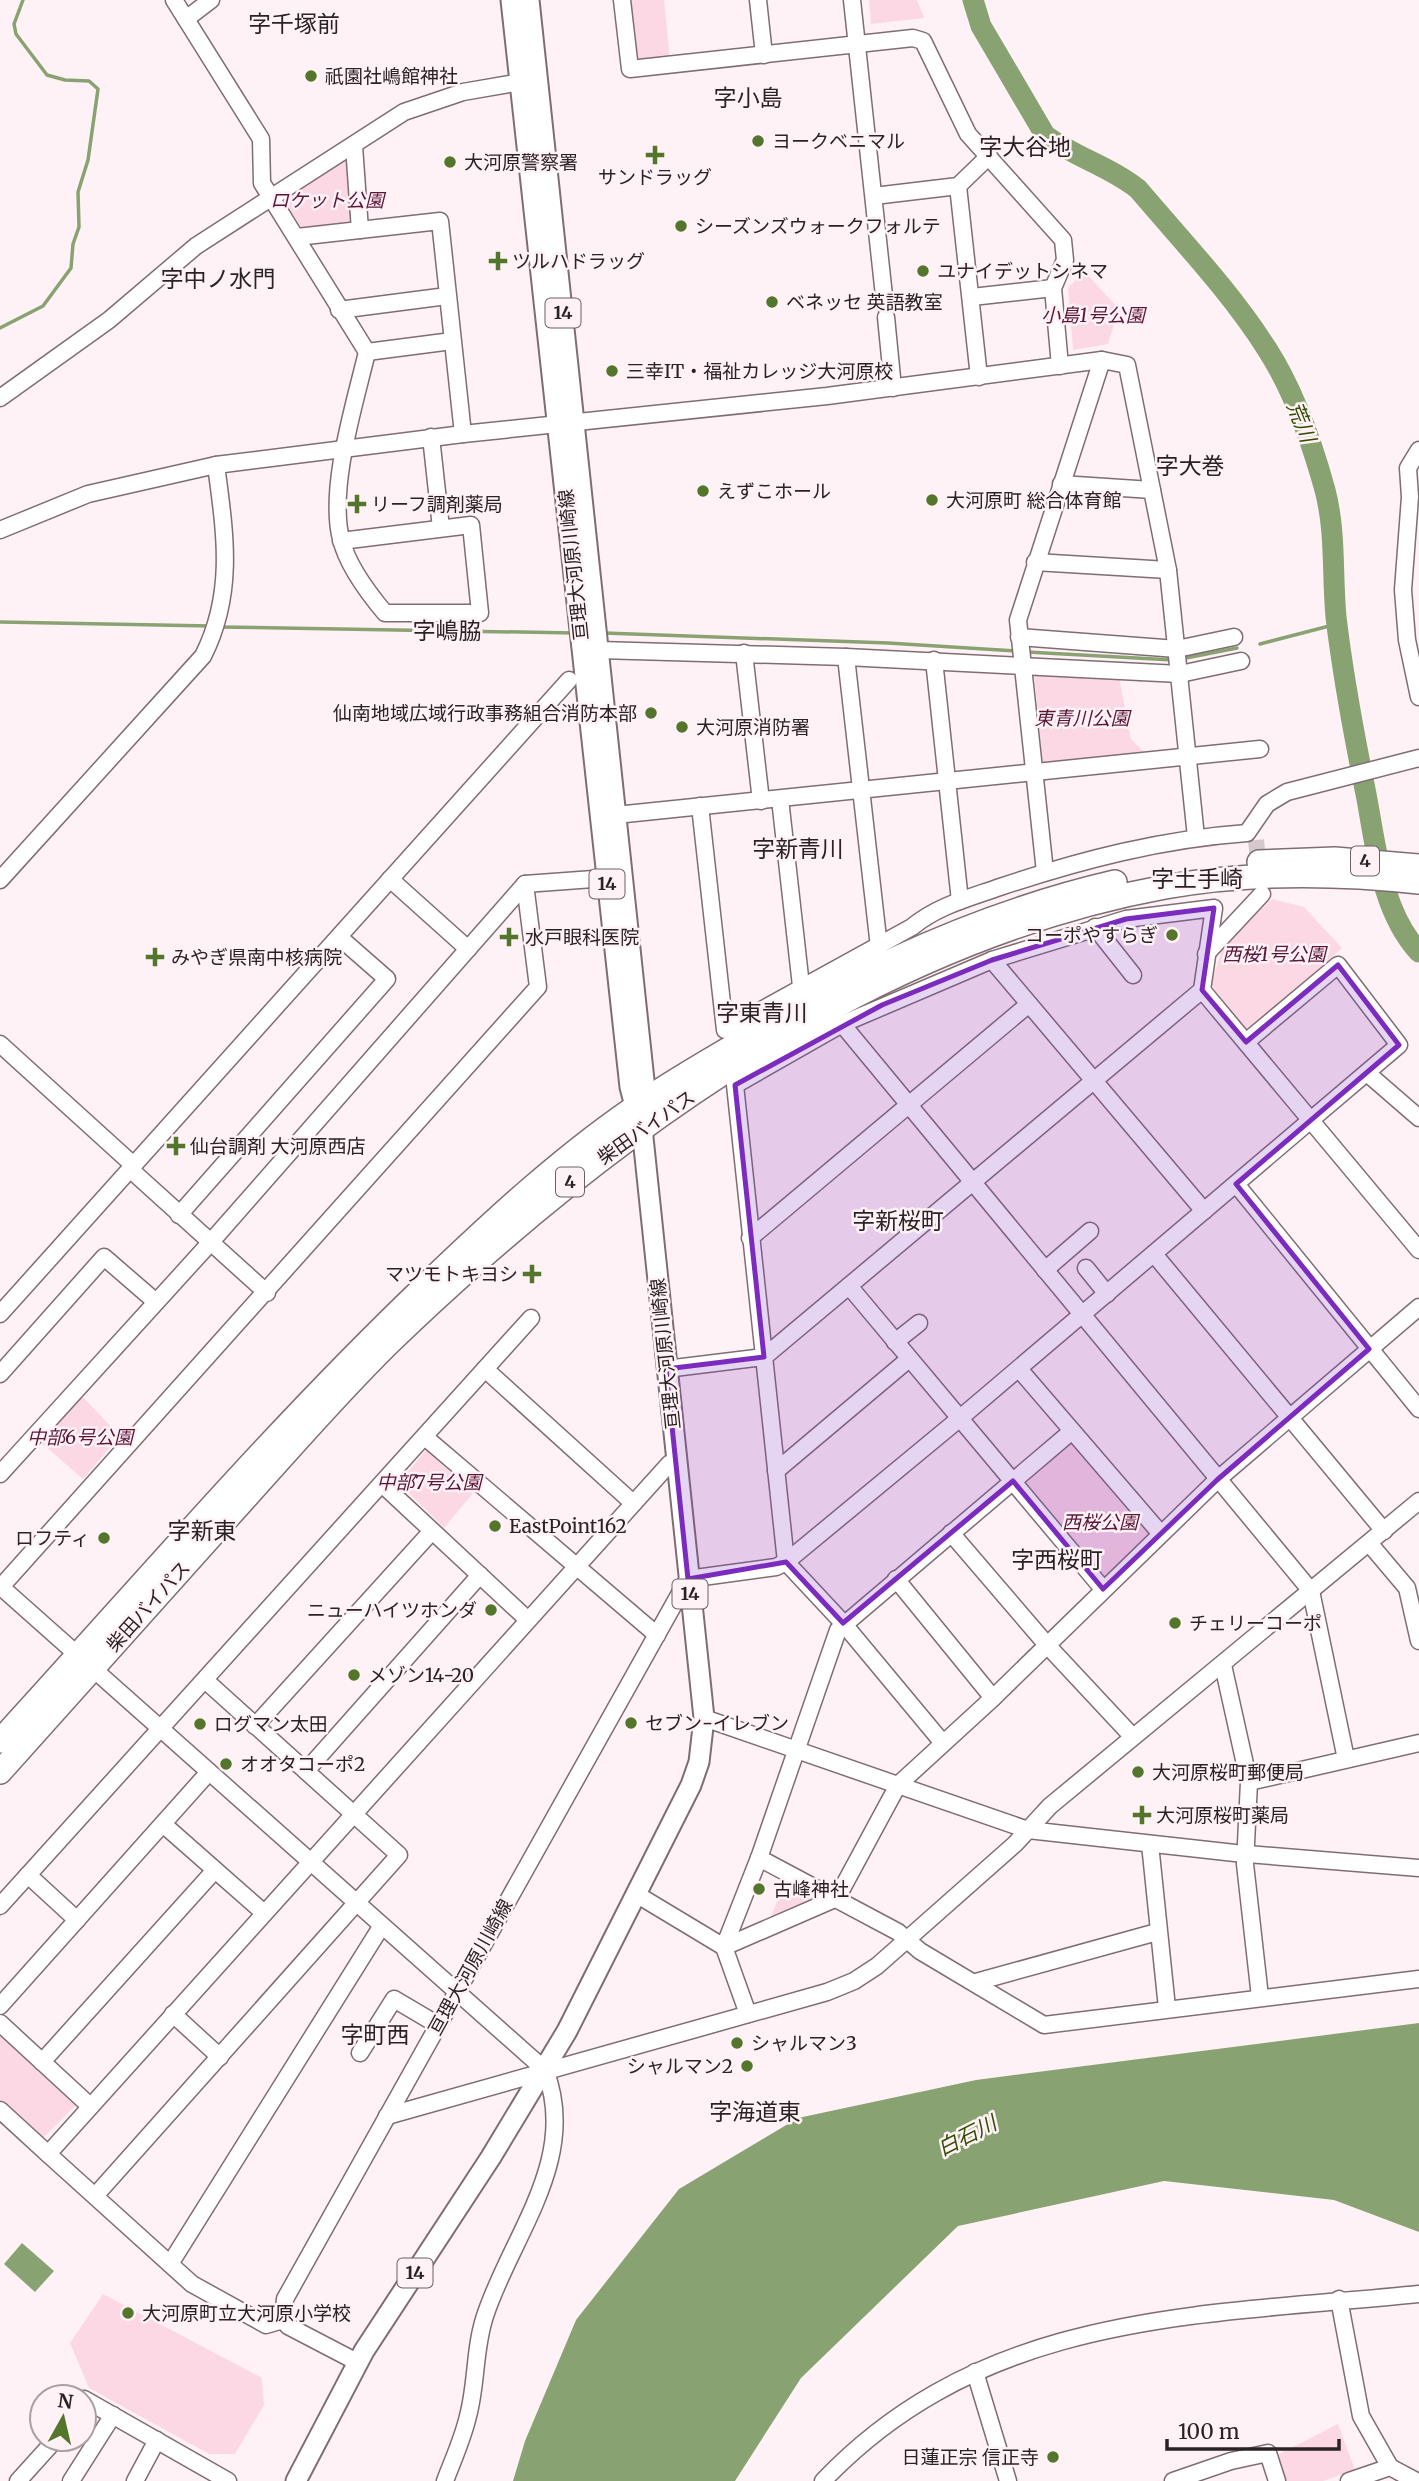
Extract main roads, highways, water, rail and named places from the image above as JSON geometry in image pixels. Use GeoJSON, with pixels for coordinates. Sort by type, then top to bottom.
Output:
{"type":"FeatureCollection","features":[{"type":"Feature","properties":{"kind":"highway","name":"柴田バイパス"},"geometry":{"type":"LineString","coordinates":[[0,1772],[84,1663],[240,1475],[396,1313],[487,1226],[640,1112],[817,996],[937,939],[1014,910],[1160,872],[1227,863],[1313,867],[1419,866]]}},
{"type":"Feature","properties":{"kind":"highway","name":"柴田バイパス"},"geometry":{"type":"LineString","coordinates":[[1313,867],[1419,882]]}},
{"type":"Feature","properties":{"kind":"highway","name":"柴田バイパス"},"geometry":{"type":"LineString","coordinates":[[0,1741],[84,1663]]}},
{"type":"Feature","properties":{"kind":"main road","name":"亘理大河原川崎線"},"geometry":{"type":"LineString","coordinates":[[511,0],[530,80]]}},
{"type":"Feature","properties":{"kind":"main road","name":"亘理大河原川崎線"},"geometry":{"type":"LineString","coordinates":[[296,2481],[358,2362],[545,2070],[567,2031],[691,1785],[699,1762],[704,1718],[530,80],[529,0]]}},
{"type":"Feature","properties":{"kind":"main road","name":"亘理大河原川崎線"},"geometry":{"type":"LineString","coordinates":[[608,816],[607,878],[640,1112]]}},
{"type":"Feature","properties":{"kind":"water","name":"白石川"},"geometry":{"type":"Polygon","coordinates":[[[1419,2023],[1419,2232],[1334,2200],[1164,2181],[958,2226],[801,2378],[735,2481],[513,2481],[525,2441],[576,2320],[679,2189],[798,2118],[976,2080],[1419,2023]]]}},
{"type":"Feature","properties":{"kind":"water"},"geometry":{"type":"Polygon","coordinates":[[[22,2243],[54,2271],[35,2292],[4,2264],[22,2243]]]}},
{"type":"Feature","properties":{"kind":"waterway"},"geometry":{"type":"LineString","coordinates":[[0,328],[43,306],[71,268],[73,244],[79,227],[78,192],[88,160],[98,89],[89,81],[65,80],[47,75],[16,34],[14,24],[23,0]]}},
{"type":"Feature","properties":{"kind":"waterway","name":"荒川"},"geometry":{"type":"LineString","coordinates":[[973,0],[981,26],[1045,135],[1138,189],[1237,307],[1267,349],[1286,382],[1308,436],[1325,490],[1332,537],[1336,617],[1342,661],[1377,856],[1396,917],[1419,952]]}},
{"type":"Feature","properties":{"kind":"waterway"},"geometry":{"type":"LineString","coordinates":[[0,622],[211,626]]}},
{"type":"Feature","properties":{"kind":"waterway"},"geometry":{"type":"LineString","coordinates":[[1260,644],[1337,624]]}},
{"type":"Feature","properties":{"kind":"waterway"},"geometry":{"type":"LineString","coordinates":[[219,627],[575,633]]}},
{"type":"Feature","properties":{"kind":"waterway"},"geometry":{"type":"LineString","coordinates":[[604,633],[888,643],[1016,651]]}},
{"type":"Feature","properties":{"kind":"waterway"},"geometry":{"type":"LineString","coordinates":[[1181,659],[1237,648]]}},
{"type":"Feature","properties":{"kind":"waterway"},"geometry":{"type":"LineString","coordinates":[[1027,652],[1173,660]]}},
{"type":"Feature","properties":{"kind":"tunnel"},"geometry":{"type":"LineString","coordinates":[[1256,840],[1259,871]]}},
{"type":"Feature","properties":{"kind":"place","name":"祇園社嶋館神社"},"geometry":{"type":"Point","coordinates":[311,76]}},
{"type":"Feature","properties":{"kind":"place","name":"ヨークベニマル"},"geometry":{"type":"Point","coordinates":[758,141]}},
{"type":"Feature","properties":{"kind":"place","name":"サンドラッグ"},"geometry":{"type":"Point","coordinates":[655,155]}},
{"type":"Feature","properties":{"kind":"place","name":"大河原警察署"},"geometry":{"type":"Point","coordinates":[450,162]}},
{"type":"Feature","properties":{"kind":"place","name":"シーズンズウォークフォルテ"},"geometry":{"type":"Point","coordinates":[681,226]}},
{"type":"Feature","properties":{"kind":"place","name":"ツルハドラッグ"},"geometry":{"type":"Point","coordinates":[498,261]}},
{"type":"Feature","properties":{"kind":"place","name":"ユナイデットシネマ"},"geometry":{"type":"Point","coordinates":[923,271]}},
{"type":"Feature","properties":{"kind":"place","name":"ベネッセ 英語教室"},"geometry":{"type":"Point","coordinates":[772,302]}},
{"type":"Feature","properties":{"kind":"place","name":"三幸IT・福祉カレッジ大河原校"},"geometry":{"type":"Point","coordinates":[612,371]}},
{"type":"Feature","properties":{"kind":"place","name":"えずこホール"},"geometry":{"type":"Point","coordinates":[703,491]}},
{"type":"Feature","properties":{"kind":"place","name":"大河原町 総合体育館"},"geometry":{"type":"Point","coordinates":[932,500]}},
{"type":"Feature","properties":{"kind":"place","name":"リーフ調剤薬局"},"geometry":{"type":"Point","coordinates":[357,504]}},
{"type":"Feature","properties":{"kind":"place","name":"仙南地域広域行政事務組合消防本部"},"geometry":{"type":"Point","coordinates":[651,713]}},
{"type":"Feature","properties":{"kind":"place","name":"大河原消防署"},"geometry":{"type":"Point","coordinates":[682,727]}},
{"type":"Feature","properties":{"kind":"place","name":"コーポやすらぎ"},"geometry":{"type":"Point","coordinates":[1172,935]}},
{"type":"Feature","properties":{"kind":"place","name":"水戸眼科医院"},"geometry":{"type":"Point","coordinates":[509,937]}},
{"type":"Feature","properties":{"kind":"place","name":"みやぎ県南中核病院"},"geometry":{"type":"Point","coordinates":[155,957]}},
{"type":"Feature","properties":{"kind":"place","name":"仙台調剤 大河原西店"},"geometry":{"type":"Point","coordinates":[176,1146]}},
{"type":"Feature","properties":{"kind":"place","name":"マツモトキヨシ"},"geometry":{"type":"Point","coordinates":[532,1274]}},
{"type":"Feature","properties":{"kind":"place","name":"EastPoint162"},"geometry":{"type":"Point","coordinates":[495,1526]}},
{"type":"Feature","properties":{"kind":"place","name":"ロフティ"},"geometry":{"type":"Point","coordinates":[104,1538]}},
{"type":"Feature","properties":{"kind":"place","name":"ニューハイツホンダ"},"geometry":{"type":"Point","coordinates":[491,1610]}},
{"type":"Feature","properties":{"kind":"place","name":"チェリーコーポ"},"geometry":{"type":"Point","coordinates":[1175,1623]}},
{"type":"Feature","properties":{"kind":"place","name":"メゾン14-20"},"geometry":{"type":"Point","coordinates":[354,1675]}},
{"type":"Feature","properties":{"kind":"place","name":"セブン-イレブン"},"geometry":{"type":"Point","coordinates":[631,1723]}},
{"type":"Feature","properties":{"kind":"place","name":"ログマン太田"},"geometry":{"type":"Point","coordinates":[200,1724]}},
{"type":"Feature","properties":{"kind":"place","name":"オオタコーポ2"},"geometry":{"type":"Point","coordinates":[226,1764]}},
{"type":"Feature","properties":{"kind":"place","name":"大河原桜町郵便局"},"geometry":{"type":"Point","coordinates":[1138,1772]}},
{"type":"Feature","properties":{"kind":"place","name":"大河原桜町薬局"},"geometry":{"type":"Point","coordinates":[1142,1815]}},
{"type":"Feature","properties":{"kind":"place","name":"古峰神社"},"geometry":{"type":"Point","coordinates":[759,1889]}},
{"type":"Feature","properties":{"kind":"place","name":"シャルマン3"},"geometry":{"type":"Point","coordinates":[737,2043]}},
{"type":"Feature","properties":{"kind":"place","name":"シャルマン2"},"geometry":{"type":"Point","coordinates":[747,2066]}},
{"type":"Feature","properties":{"kind":"place","name":"大河原町立大河原小学校"},"geometry":{"type":"Point","coordinates":[128,2313]}},
{"type":"Feature","properties":{"kind":"place","name":"日蓮正宗 信正寺"},"geometry":{"type":"Point","coordinates":[1053,2457]}},
{"type":"Feature","properties":{"kind":"district","name":"字千塚前"},"geometry":{"type":"Point","coordinates":[294,24]}},
{"type":"Feature","properties":{"kind":"district","name":"字小島"},"geometry":{"type":"Point","coordinates":[748,98]}},
{"type":"Feature","properties":{"kind":"district","name":"字大谷地"},"geometry":{"type":"Point","coordinates":[1025,147]}},
{"type":"Feature","properties":{"kind":"district","name":"字中ノ水門"},"geometry":{"type":"Point","coordinates":[218,279]}},
{"type":"Feature","properties":{"kind":"district","name":"字大巻"},"geometry":{"type":"Point","coordinates":[1190,466]}},
{"type":"Feature","properties":{"kind":"district","name":"字嶋脇"},"geometry":{"type":"Point","coordinates":[447,631]}},
{"type":"Feature","properties":{"kind":"district","name":"字新青川"},"geometry":{"type":"Point","coordinates":[798,849]}},
{"type":"Feature","properties":{"kind":"district","name":"字土手崎"},"geometry":{"type":"Point","coordinates":[1197,879]}},
{"type":"Feature","properties":{"kind":"district","name":"字東青川"},"geometry":{"type":"Point","coordinates":[762,1013]}},
{"type":"Feature","properties":{"kind":"district","name":"字新桜町"},"geometry":{"type":"Point","coordinates":[898,1221]}},
{"type":"Feature","properties":{"kind":"district","name":"字新東"},"geometry":{"type":"Point","coordinates":[202,1531]}},
{"type":"Feature","properties":{"kind":"district","name":"字西桜町"},"geometry":{"type":"Point","coordinates":[1057,1560]}},
{"type":"Feature","properties":{"kind":"district","name":"字町西"},"geometry":{"type":"Point","coordinates":[375,2035]}},
{"type":"Feature","properties":{"kind":"district","name":"字海道東"},"geometry":{"type":"Point","coordinates":[755,2112]}},
{"type":"Feature","properties":{"kind":"park label","name":"ロケット公園"},"geometry":{"type":"Point","coordinates":[327,200]}},
{"type":"Feature","properties":{"kind":"park label","name":"小島1号公園"},"geometry":{"type":"Point","coordinates":[1093,315]}},
{"type":"Feature","properties":{"kind":"park label","name":"東青川公園"},"geometry":{"type":"Point","coordinates":[1082,718]}},
{"type":"Feature","properties":{"kind":"park label","name":"西桜1号公園"},"geometry":{"type":"Point","coordinates":[1274,954]}},
{"type":"Feature","properties":{"kind":"park label","name":"中部6号公園"},"geometry":{"type":"Point","coordinates":[80,1437]}},
{"type":"Feature","properties":{"kind":"park label","name":"中部7号公園"},"geometry":{"type":"Point","coordinates":[429,1482]}},
{"type":"Feature","properties":{"kind":"park label","name":"西桜公園"},"geometry":{"type":"Point","coordinates":[1100,1522]}}]}
